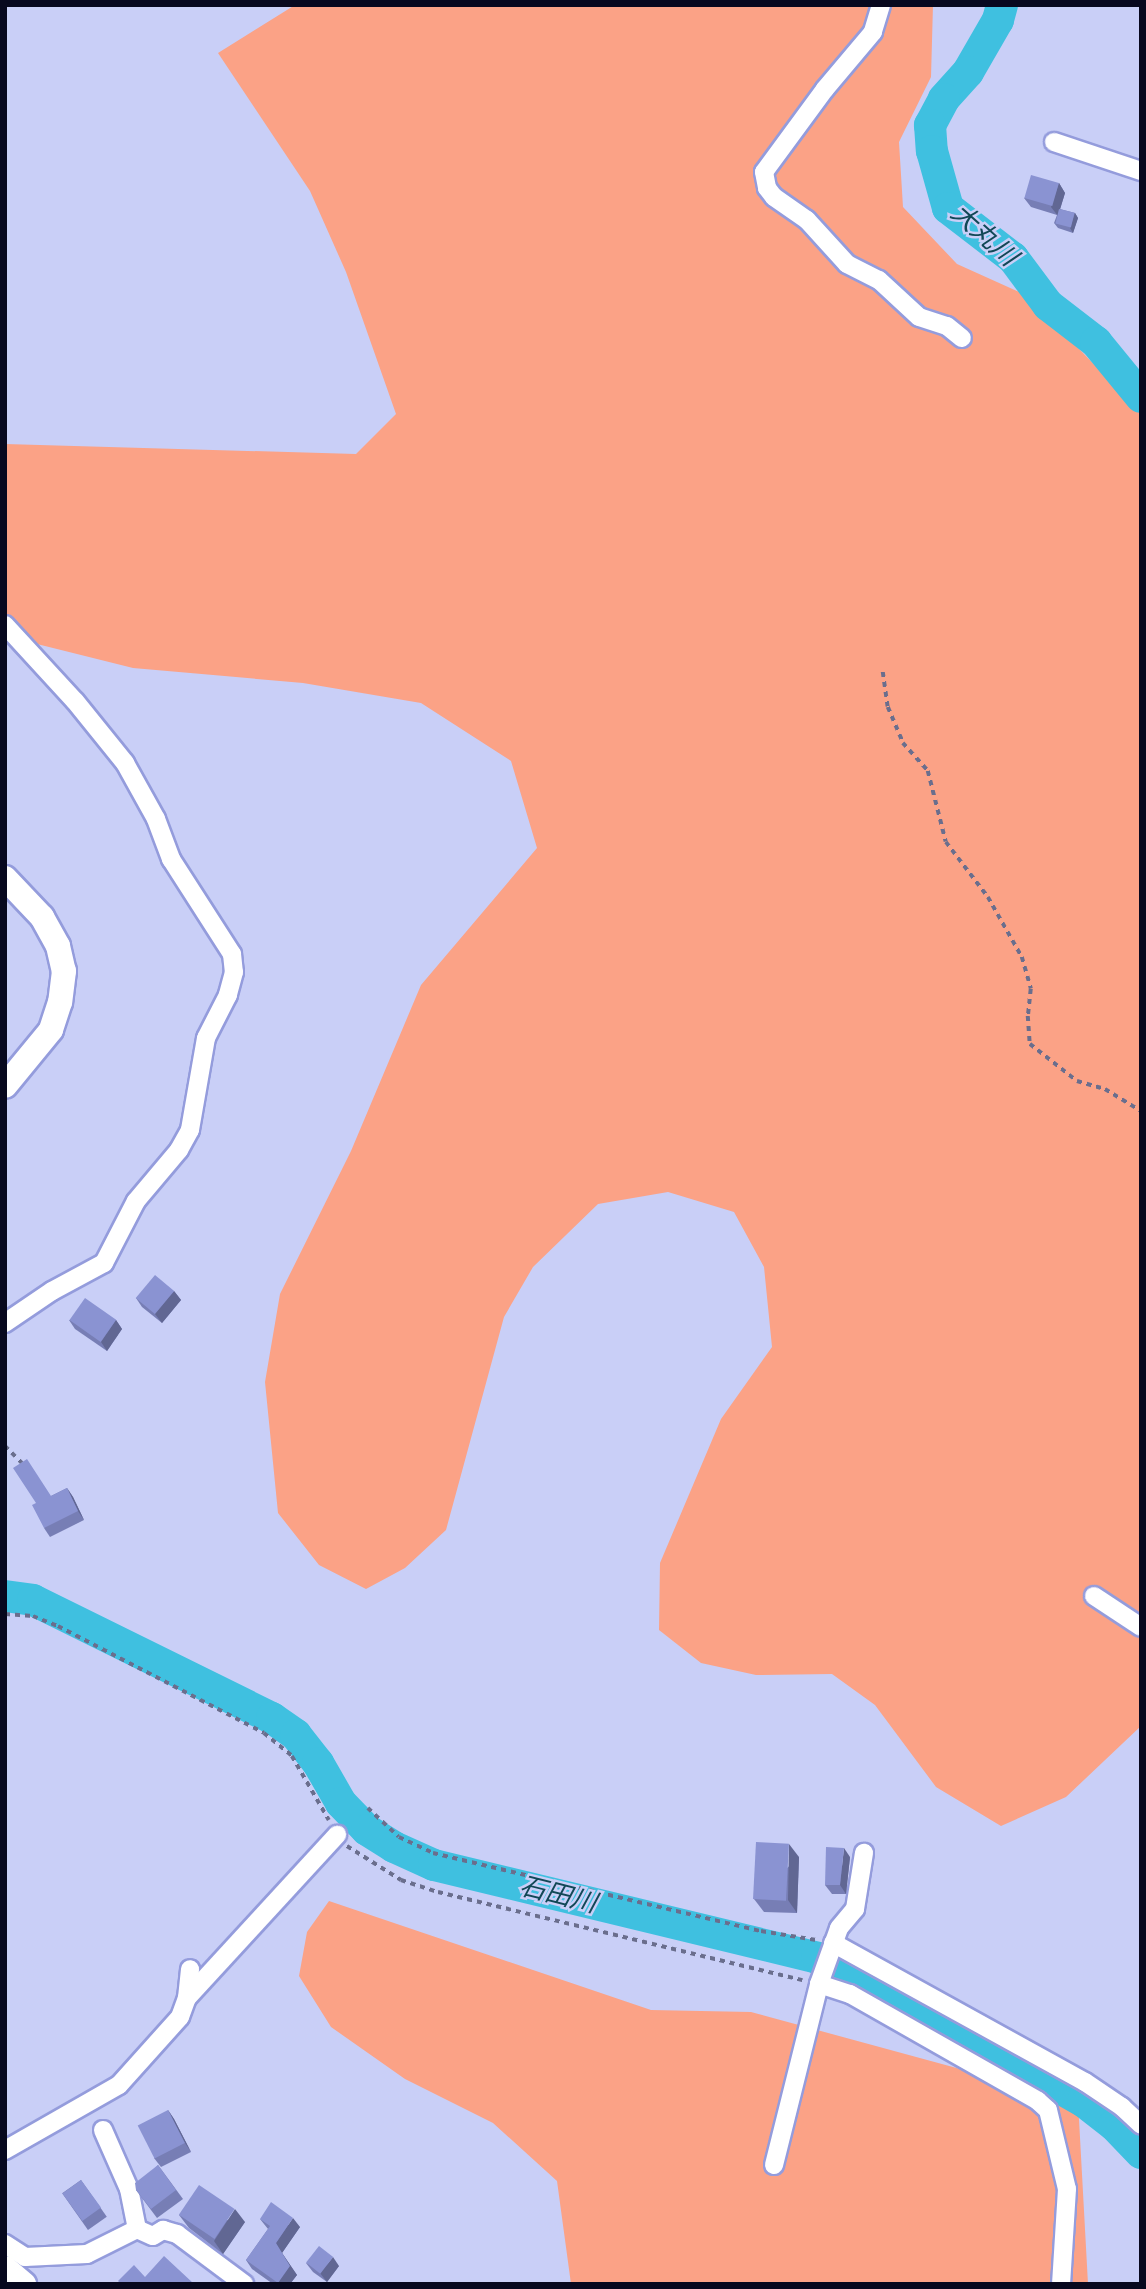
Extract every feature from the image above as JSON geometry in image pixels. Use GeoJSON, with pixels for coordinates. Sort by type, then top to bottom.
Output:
{"type":"FeatureCollection","features":[{"type":"Feature","properties":{"kind":"main road"},"geometry":{"type":"LineString","coordinates":[[5,878],[42,917],[58,946],[64,971],[60,1002],[51,1030],[5,1086]]}},
{"type":"Feature","properties":{"kind":"main road"},"geometry":{"type":"LineString","coordinates":[[5,2267],[24,2284]]}},
{"type":"Feature","properties":{"kind":"street"},"geometry":{"type":"LineString","coordinates":[[881,5],[873,32],[825,89],[764,172],[767,188],[774,197],[807,220],[847,264],[879,280],[919,317],[947,326],[962,338]]}},
{"type":"Feature","properties":{"kind":"street"},"geometry":{"type":"LineString","coordinates":[[1054,142],[1141,171]]}},
{"type":"Feature","properties":{"kind":"street"},"geometry":{"type":"LineString","coordinates":[[5,625],[75,701],[125,763],[156,820],[172,859],[232,954],[234,972],[228,995],[206,1038],[190,1130],[179,1150],[136,1201],[104,1263],[52,1291],[5,1323]]}},
{"type":"Feature","properties":{"kind":"street"},"geometry":{"type":"LineString","coordinates":[[1094,1596],[1141,1627]]}},
{"type":"Feature","properties":{"kind":"street"},"geometry":{"type":"LineString","coordinates":[[187,1998],[337,1835]]}},
{"type":"Feature","properties":{"kind":"street"},"geometry":{"type":"LineString","coordinates":[[774,2165],[819,1984],[839,1928],[855,1909],[864,1853]]}},
{"type":"Feature","properties":{"kind":"street"},"geometry":{"type":"LineString","coordinates":[[833,1943],[1085,2082],[1139,2121]]}},
{"type":"Feature","properties":{"kind":"street"},"geometry":{"type":"LineString","coordinates":[[5,2150],[119,2085],[180,2017],[187,1998],[190,1969]]}},
{"type":"Feature","properties":{"kind":"street"},"geometry":{"type":"LineString","coordinates":[[819,1984],[861,2000],[1038,2101],[1048,2110],[1067,2189],[1060,2284]]}},
{"type":"Feature","properties":{"kind":"street"},"geometry":{"type":"LineString","coordinates":[[103,2130],[129,2189],[137,2229]]}},
{"type":"Feature","properties":{"kind":"street"},"geometry":{"type":"LineString","coordinates":[[5,2244],[25,2257],[87,2254],[137,2229]]}},
{"type":"Feature","properties":{"kind":"street"},"geometry":{"type":"LineString","coordinates":[[137,2229],[153,2236],[163,2230],[177,2234],[244,2284]]}},
{"type":"Feature","properties":{"kind":"path"},"geometry":{"type":"LineString","coordinates":[[883,672],[888,707],[903,743],[928,771],[946,842],[988,897],[1022,957],[1031,989],[1028,1016],[1030,1044],[1077,1081],[1105,1088],[1141,1111]]}},
{"type":"Feature","properties":{"kind":"path"},"geometry":{"type":"LineString","coordinates":[[5,1446],[22,1463]]}},
{"type":"Feature","properties":{"kind":"path"},"geometry":{"type":"LineString","coordinates":[[5,1614],[33,1616],[58,1626],[264,1733],[292,1756],[337,1835],[352,1852],[391,1874],[438,1892],[819,1984]]}},
{"type":"Feature","properties":{"kind":"path"},"geometry":{"type":"LineString","coordinates":[[368,1808],[399,1837],[433,1853],[761,1931],[833,1943]]}},
{"type":"Feature","properties":{"kind":"shaded area"},"geometry":{"type":"Polygon","coordinates":[[[295,5],[933,5],[931,77],[899,142],[903,207],[957,264],[1028,296],[1141,413],[1141,1726],[1066,1797],[1001,1826],[936,1787],[875,1705],[832,1674],[756,1675],[701,1663],[659,1630],[660,1563],[721,1419],[772,1347],[764,1267],[734,1212],[668,1192],[598,1204],[533,1267],[504,1317],[446,1530],[405,1568],[366,1589],[319,1565],[278,1513],[265,1382],[280,1294],[351,1151],[421,985],[537,848],[511,761],[421,703],[303,683],[133,668],[37,644],[5,614],[5,444],[356,454],[396,414],[346,272],[310,191],[218,53],[295,5]]]}},
{"type":"Feature","properties":{"kind":"shaded area"},"geometry":{"type":"Polygon","coordinates":[[[329,1901],[651,2010],[751,2012],[1078,2101],[1088,2284],[571,2284],[557,2181],[493,2123],[405,2079],[331,2027],[299,1976],[307,1932],[329,1901]]]}},
{"type":"Feature","properties":{"kind":"building"},"geometry":{"type":"Polygon","coordinates":[[[1031,175],[1059,183],[1052,206],[1024,198],[1031,175]]]}},
{"type":"Feature","properties":{"kind":"building"},"geometry":{"type":"Polygon","coordinates":[[[1059,209],[1075,213],[1071,227],[1055,224],[1059,209]]]}},
{"type":"Feature","properties":{"kind":"building"},"geometry":{"type":"Polygon","coordinates":[[[155,1275],[174,1291],[155,1314],[136,1298],[155,1275]]]}},
{"type":"Feature","properties":{"kind":"building"},"geometry":{"type":"Polygon","coordinates":[[[85,1298],[116,1320],[101,1342],[70,1320],[85,1298]]]}},
{"type":"Feature","properties":{"kind":"building"},"geometry":{"type":"Polygon","coordinates":[[[27,1459],[51,1496],[67,1488],[78,1511],[44,1528],[32,1505],[36,1503],[13,1468],[27,1459]]]}},
{"type":"Feature","properties":{"kind":"building"},"geometry":{"type":"Polygon","coordinates":[[[756,1842],[789,1844],[786,1901],[753,1899],[756,1842]]]}},
{"type":"Feature","properties":{"kind":"building"},"geometry":{"type":"Polygon","coordinates":[[[826,1847],[844,1848],[840,1885],[825,1885],[826,1847]]]}},
{"type":"Feature","properties":{"kind":"building"},"geometry":{"type":"Polygon","coordinates":[[[168,2110],[185,2143],[155,2158],[138,2125],[168,2110]]]}},
{"type":"Feature","properties":{"kind":"building"},"geometry":{"type":"Polygon","coordinates":[[[158,2165],[176,2190],[151,2209],[136,2190],[135,2183],[158,2165]]]}},
{"type":"Feature","properties":{"kind":"building"},"geometry":{"type":"Polygon","coordinates":[[[81,2180],[101,2208],[82,2221],[62,2194],[81,2180]]]}},
{"type":"Feature","properties":{"kind":"building"},"geometry":{"type":"Polygon","coordinates":[[[199,2185],[235,2209],[215,2239],[179,2215],[199,2185]]]}},
{"type":"Feature","properties":{"kind":"building"},"geometry":{"type":"Polygon","coordinates":[[[271,2202],[293,2218],[276,2243],[290,2266],[278,2283],[246,2260],[270,2226],[260,2219],[271,2202]]]}},
{"type":"Feature","properties":{"kind":"building"},"geometry":{"type":"Polygon","coordinates":[[[319,2246],[333,2257],[320,2274],[306,2263],[319,2246]]]}},
{"type":"Feature","properties":{"kind":"building"},"geometry":{"type":"Polygon","coordinates":[[[164,2256],[193,2283],[121,2284],[118,2281],[134,2265],[145,2277],[164,2256]]]}},
{"type":"Feature","properties":{"kind":"waterway","name":"大丸川"},"geometry":{"type":"LineString","coordinates":[[1002,5],[998,20],[968,72],[944,99],[930,125],[932,151],[948,208],[1013,258],[1048,305],[1096,342],[1141,397]]}},
{"type":"Feature","properties":{"kind":"waterway","name":"石田川"},"geometry":{"type":"LineString","coordinates":[[5,1596],[33,1600],[272,1718],[296,1735],[318,1763],[341,1803],[367,1830],[394,1847],[434,1865],[817,1958],[874,1982],[1083,2101],[1114,2125],[1141,2153]]}}]}
